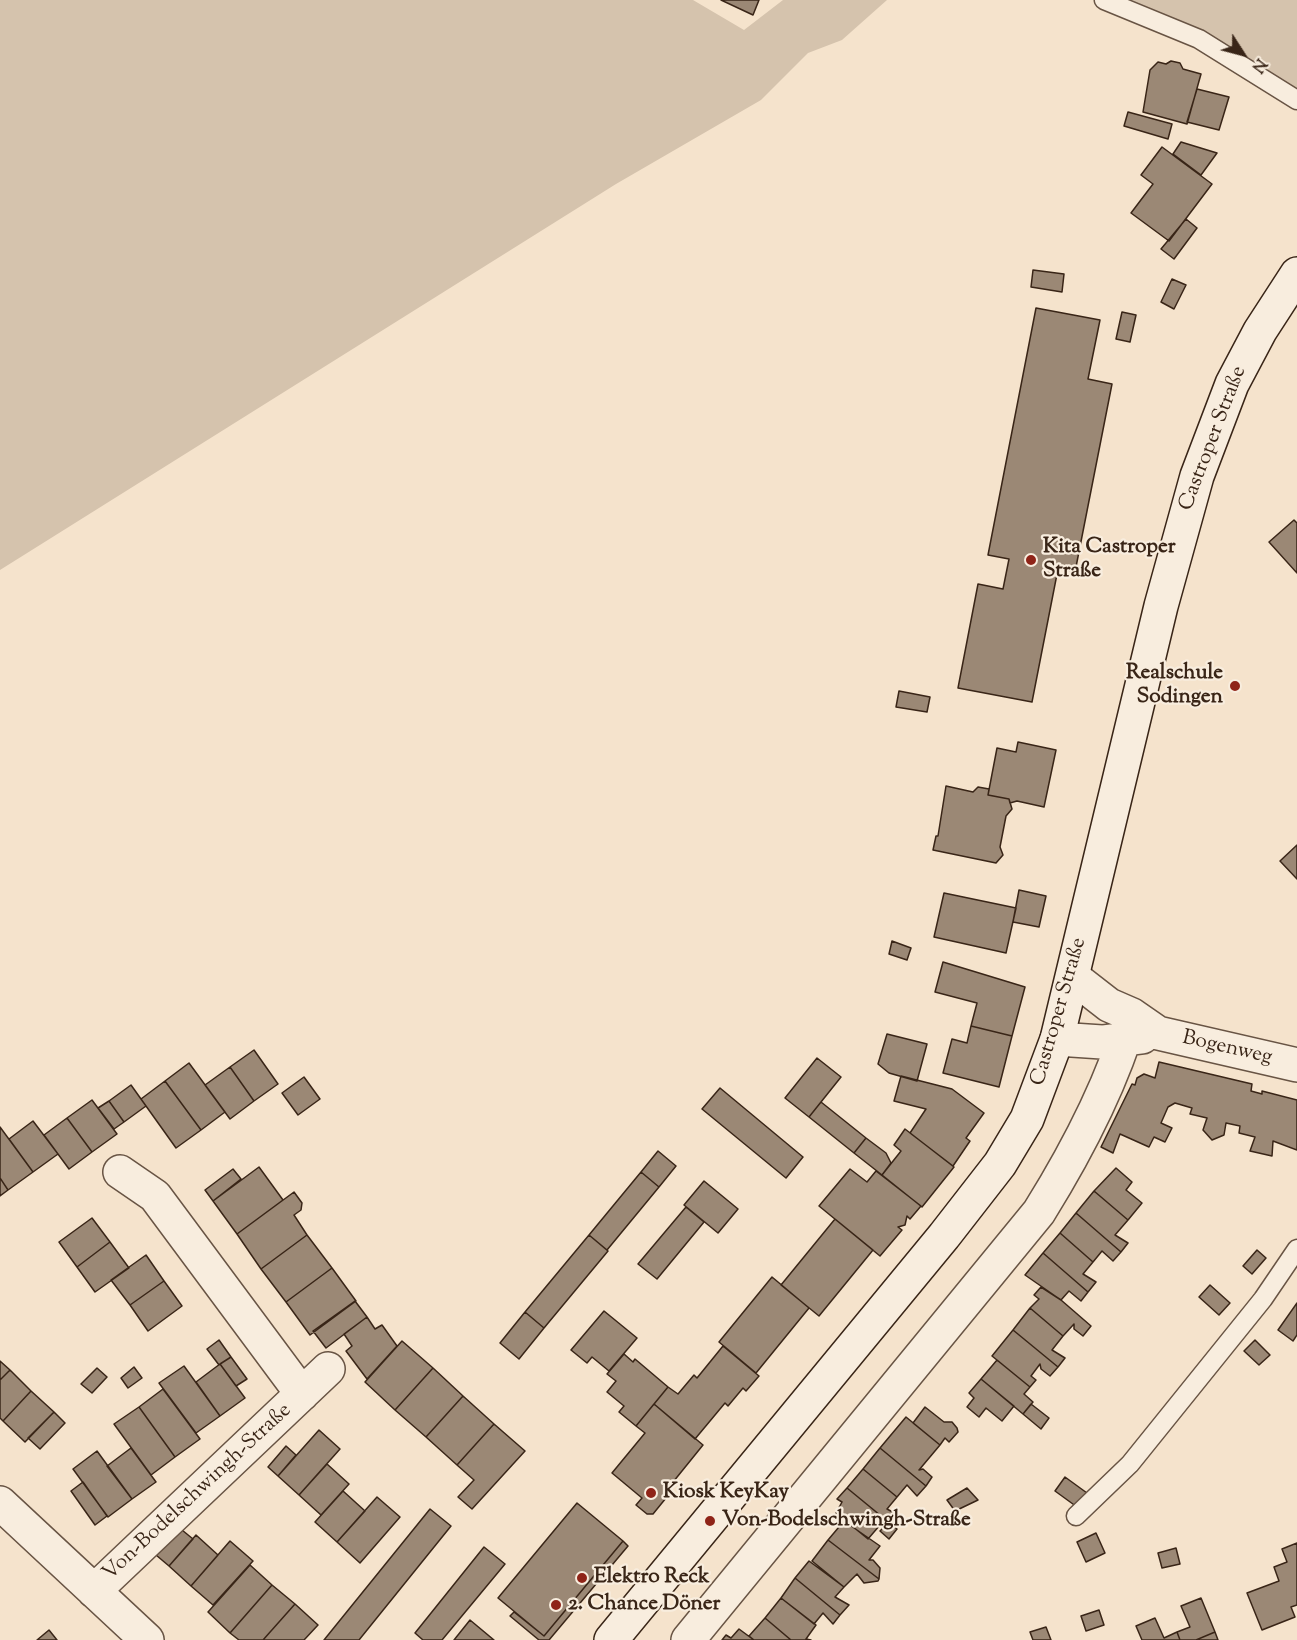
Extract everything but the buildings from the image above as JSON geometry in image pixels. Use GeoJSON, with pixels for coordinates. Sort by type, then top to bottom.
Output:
{"type":"FeatureCollection","features":[{"type":"Feature","properties":{"kind":"street","name":"Castroper Straße"},"geometry":{"type":"LineString","coordinates":[[611,1640],[944,1236],[1000,1164],[1027,1119],[1057,1039],[1161,606],[1197,476],[1232,384],[1260,331],[1297,274]]}},
{"type":"Feature","properties":{"kind":"street","name":"Bogenweg"},"geometry":{"type":"LineString","coordinates":[[1073,977],[1138,1029],[1297,1065]]}},
{"type":"Feature","properties":{"kind":"street","name":"Bogenweg"},"geometry":{"type":"LineString","coordinates":[[1057,1039],[1102,1042],[1138,1029]]}},
{"type":"Feature","properties":{"kind":"street"},"geometry":{"type":"LineString","coordinates":[[688,1640],[1039,1212],[1074,1154],[1138,1029]]}},
{"type":"Feature","properties":{"kind":"street","name":"Von-Bodelschwingh-Straße"},"geometry":{"type":"LineString","coordinates":[[120,1172],[155,1196],[302,1394]]}},
{"type":"Feature","properties":{"kind":"street","name":"Von-Bodelschwingh-Straße"},"geometry":{"type":"LineString","coordinates":[[94,1591],[328,1369]]}},
{"type":"Feature","properties":{"kind":"street","name":"Von-Bodelschwingh-Straße"},"geometry":{"type":"LineString","coordinates":[[0,1503],[147,1640]]}},
{"type":"Feature","properties":{"kind":"lane"},"geometry":{"type":"LineString","coordinates":[[1104,0],[1199,39],[1297,100]]}},
{"type":"Feature","properties":{"kind":"lane"},"geometry":{"type":"LineString","coordinates":[[1076,1516],[1130,1464],[1263,1299],[1297,1249]]}},
{"type":"Feature","properties":{"kind":"shaded area"},"geometry":{"type":"Polygon","coordinates":[[[0,0],[693,0],[744,30],[783,0],[887,0],[842,40],[808,53],[761,100],[616,184],[0,570],[0,0]]]}},
{"type":"Feature","properties":{"kind":"shaded area"},"geometry":{"type":"Polygon","coordinates":[[[1119,0],[1297,0],[1297,91],[1119,0]]]}},
{"type":"Feature","properties":{"kind":"place","name":"Kita Castroper Straße"},"geometry":{"type":"Point","coordinates":[1031,560]}},
{"type":"Feature","properties":{"kind":"place","name":"Realschule Sodingen"},"geometry":{"type":"Point","coordinates":[1235,686]}},
{"type":"Feature","properties":{"kind":"place","name":"Kiosk KeyKay"},"geometry":{"type":"Point","coordinates":[651,1493]}},
{"type":"Feature","properties":{"kind":"place","name":"Von-Bodelschwingh-Straße"},"geometry":{"type":"Point","coordinates":[710,1521]}},
{"type":"Feature","properties":{"kind":"place","name":"Elektro Reck"},"geometry":{"type":"Point","coordinates":[582,1578]}},
{"type":"Feature","properties":{"kind":"place","name":"2. Chance Döner"},"geometry":{"type":"Point","coordinates":[556,1605]}}]}
